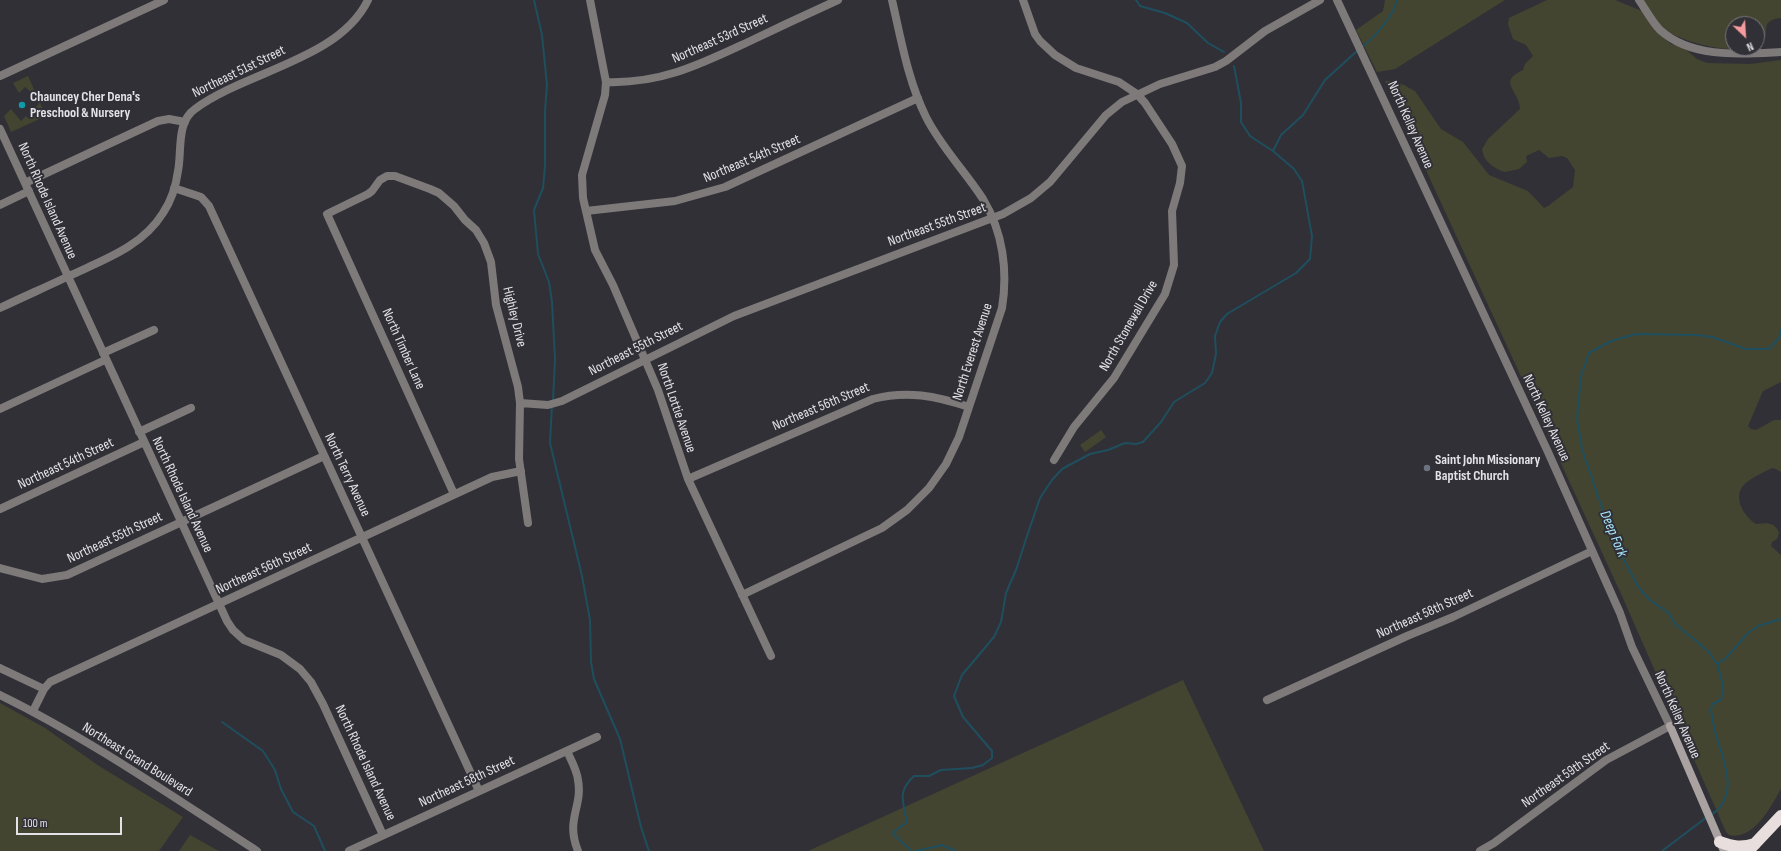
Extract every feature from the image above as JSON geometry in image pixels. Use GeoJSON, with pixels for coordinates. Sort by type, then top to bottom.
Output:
{"type":"FeatureCollection","features":[{"type":"Feature","properties":{"kind":"highway"},"geometry":{"type":"LineString","coordinates":[[1722,846],[1751,848],[1781,816]]}},
{"type":"Feature","properties":{"kind":"main road","name":"North Kelley Avenue"},"geometry":{"type":"LineString","coordinates":[[1670,726],[1722,846]]}},
{"type":"Feature","properties":{"kind":"street"},"geometry":{"type":"LineString","coordinates":[[0,76],[164,0]]}},
{"type":"Feature","properties":{"kind":"street","name":"Northeast 51st Street"},"geometry":{"type":"LineString","coordinates":[[186,122],[194,109],[216,96],[327,44],[345,31],[355,21],[368,0]]}},
{"type":"Feature","properties":{"kind":"street","name":"North Lottie Avenue"},"geometry":{"type":"LineString","coordinates":[[590,0],[606,82],[603,101],[582,175],[583,198],[595,250],[613,285],[665,408],[688,479],[771,656]]}},
{"type":"Feature","properties":{"kind":"street","name":"Northeast 53rd Street"},"geometry":{"type":"LineString","coordinates":[[606,82],[639,81],[673,74],[698,65],[838,0]]}},
{"type":"Feature","properties":{"kind":"street","name":"North Everest Avenue"},"geometry":{"type":"LineString","coordinates":[[742,595],[882,528],[902,514],[929,488],[946,464],[959,437],[998,323],[1004,295],[1004,265],[1000,238],[993,219],[982,198],[934,132],[918,98],[910,74],[892,0]]}},
{"type":"Feature","properties":{"kind":"street","name":"North Stonewall Drive"},"geometry":{"type":"LineString","coordinates":[[1023,0],[1035,34],[1055,55],[1076,68],[1119,82],[1137,94],[1145,103],[1174,148],[1182,166],[1180,183],[1172,211],[1174,253],[1172,275],[1161,302],[1115,377],[1074,427],[1054,460]]}},
{"type":"Feature","properties":{"kind":"street","name":"Northeast 55th Street"},"geometry":{"type":"LineString","coordinates":[[520,402],[555,404],[713,325],[754,308],[993,219],[1020,205],[1042,190],[1055,177],[1106,115],[1117,106],[1137,94],[1172,79],[1215,67],[1226,61],[1265,31],[1320,0]]}},
{"type":"Feature","properties":{"kind":"street","name":"North Kelley Avenue"},"geometry":{"type":"LineString","coordinates":[[1337,0],[1535,423],[1620,613],[1632,647],[1670,726]]}},
{"type":"Feature","properties":{"kind":"street"},"geometry":{"type":"LineString","coordinates":[[1639,0],[1660,30],[1671,38],[1688,46],[1727,53],[1781,52]]}},
{"type":"Feature","properties":{"kind":"street","name":"Northeast 54th Street"},"geometry":{"type":"LineString","coordinates":[[586,211],[675,201],[725,187],[918,98]]}},
{"type":"Feature","properties":{"kind":"street"},"geometry":{"type":"LineString","coordinates":[[0,308],[114,255],[135,243],[153,226],[163,213],[174,188],[179,170],[181,136],[186,122],[169,119],[158,121],[25,183]]}},
{"type":"Feature","properties":{"kind":"street","name":"North Rhode Island Avenue"},"geometry":{"type":"LineString","coordinates":[[0,129],[218,604],[233,630],[244,640],[281,655],[300,669],[311,682],[323,704],[383,835]]}},
{"type":"Feature","properties":{"kind":"street","name":"Highley Drive"},"geometry":{"type":"LineString","coordinates":[[383,177],[395,176],[439,194],[454,206],[481,237],[491,262],[496,305],[514,365],[520,402],[521,471],[528,523]]}},
{"type":"Feature","properties":{"kind":"street","name":"North Timber Lane"},"geometry":{"type":"LineString","coordinates":[[383,177],[368,194],[327,214],[454,494]]}},
{"type":"Feature","properties":{"kind":"street","name":"North Terry Avenue"},"geometry":{"type":"LineString","coordinates":[[174,188],[200,197],[209,206],[479,791]]}},
{"type":"Feature","properties":{"kind":"street"},"geometry":{"type":"LineString","coordinates":[[0,205],[29,192]]}},
{"type":"Feature","properties":{"kind":"street"},"geometry":{"type":"LineString","coordinates":[[0,409],[104,357],[154,330]]}},
{"type":"Feature","properties":{"kind":"street","name":"Northeast 56th Street"},"geometry":{"type":"LineString","coordinates":[[688,479],[873,398],[886,395],[913,393],[942,397],[969,407]]}},
{"type":"Feature","properties":{"kind":"street"},"geometry":{"type":"LineString","coordinates":[[139,432],[191,408]]}},
{"type":"Feature","properties":{"kind":"street","name":"Northeast 54th Street"},"geometry":{"type":"LineString","coordinates":[[0,509],[144,442]]}},
{"type":"Feature","properties":{"kind":"street","name":"Northeast 55th Street"},"geometry":{"type":"LineString","coordinates":[[0,568],[42,578],[58,578],[78,571],[324,456]]}},
{"type":"Feature","properties":{"kind":"street","name":"Northeast 56th Street"},"geometry":{"type":"LineString","coordinates":[[33,711],[44,689],[50,682],[454,494],[492,477],[521,471]]}},
{"type":"Feature","properties":{"kind":"street","name":"Northeast 58th Street"},"geometry":{"type":"LineString","coordinates":[[1267,700],[1407,636],[1453,618],[1592,550]]}},
{"type":"Feature","properties":{"kind":"street"},"geometry":{"type":"LineString","coordinates":[[0,668],[44,689]]}},
{"type":"Feature","properties":{"kind":"street","name":"Northeast Grand Boulevard"},"geometry":{"type":"LineString","coordinates":[[0,695],[33,711],[98,750],[257,851]]}},
{"type":"Feature","properties":{"kind":"street","name":"Northeast 59th Street"},"geometry":{"type":"LineString","coordinates":[[1480,851],[1494,843],[1606,760],[1670,726]]}},
{"type":"Feature","properties":{"kind":"street","name":"Northeast 58th Street"},"geometry":{"type":"LineString","coordinates":[[349,851],[597,737]]}},
{"type":"Feature","properties":{"kind":"street"},"geometry":{"type":"LineString","coordinates":[[567,751],[578,780],[578,795],[572,828],[578,851]]}},
{"type":"Feature","properties":{"kind":"green space"},"geometry":{"type":"Polygon","coordinates":[[[1385,0],[1505,0],[1395,69],[1377,72],[1356,30],[1383,11],[1385,0]]]}},
{"type":"Feature","properties":{"kind":"green space"},"geometry":{"type":"Polygon","coordinates":[[[1547,0],[1615,0],[1642,11],[1661,36],[1671,44],[1683,47],[1697,59],[1707,63],[1750,64],[1781,60],[1781,382],[1763,391],[1748,426],[1751,429],[1756,430],[1774,420],[1781,420],[1781,472],[1772,468],[1753,478],[1742,487],[1739,498],[1743,510],[1751,520],[1756,524],[1766,523],[1775,526],[1779,533],[1777,539],[1772,542],[1771,546],[1781,555],[1781,789],[1761,821],[1746,833],[1738,835],[1729,835],[1726,832],[1622,596],[1385,81],[1393,81],[1415,91],[1441,129],[1463,142],[1489,175],[1528,191],[1544,208],[1548,206],[1573,187],[1575,170],[1567,158],[1562,156],[1549,158],[1539,150],[1526,156],[1527,162],[1519,169],[1505,172],[1497,169],[1487,161],[1484,157],[1482,149],[1488,139],[1520,109],[1517,97],[1510,83],[1515,74],[1523,70],[1525,64],[1533,56],[1526,45],[1513,39],[1508,24],[1509,18],[1547,0]]]}},
{"type":"Feature","properties":{"kind":"green space"},"geometry":{"type":"Polygon","coordinates":[[[1643,0],[1781,0],[1781,18],[1773,19],[1769,22],[1766,27],[1765,36],[1765,16],[1725,16],[1725,48],[1706,46],[1681,38],[1663,28],[1652,15],[1643,0]]]}},
{"type":"Feature","properties":{"kind":"green space"},"geometry":{"type":"Polygon","coordinates":[[[28,76],[46,116],[11,132],[4,116],[11,109],[21,121],[26,116],[29,119],[37,111],[35,108],[39,104],[32,96],[33,94],[25,87],[19,93],[13,83],[28,76]]]}},
{"type":"Feature","properties":{"kind":"green space"},"geometry":{"type":"Polygon","coordinates":[[[1101,430],[1106,437],[1085,452],[1080,445],[1101,430]]]}},
{"type":"Feature","properties":{"kind":"green space"},"geometry":{"type":"Polygon","coordinates":[[[1183,680],[1264,851],[808,851],[1183,680]]]}},
{"type":"Feature","properties":{"kind":"green space"},"geometry":{"type":"Polygon","coordinates":[[[0,703],[45,728],[99,766],[183,817],[159,851],[0,851],[0,703]]]}},
{"type":"Feature","properties":{"kind":"green space"},"geometry":{"type":"Polygon","coordinates":[[[190,835],[219,851],[179,851],[190,835]]]}},
{"type":"Feature","properties":{"kind":"waterway"},"geometry":{"type":"LineString","coordinates":[[534,0],[542,35],[547,85],[543,188],[534,210],[538,254],[549,282],[552,302],[555,359],[553,401]]}},
{"type":"Feature","properties":{"kind":"waterway"},"geometry":{"type":"LineString","coordinates":[[1136,0],[1140,6],[1165,13],[1187,23],[1208,43],[1224,52]]}},
{"type":"Feature","properties":{"kind":"waterway"},"geometry":{"type":"LineString","coordinates":[[1362,47],[1383,26],[1392,12],[1397,0]]}},
{"type":"Feature","properties":{"kind":"waterway"},"geometry":{"type":"LineString","coordinates":[[1273,151],[1281,135],[1303,115],[1325,80],[1357,51]]}},
{"type":"Feature","properties":{"kind":"waterway"},"geometry":{"type":"LineString","coordinates":[[912,851],[892,833],[907,822],[903,802],[903,792],[914,776],[929,776],[941,770],[972,768],[983,765],[992,758],[992,751],[963,717],[954,696],[962,675],[994,637],[1001,622],[1006,593],[1016,570],[1040,498],[1052,480],[1062,469],[1090,454],[1108,450],[1125,443],[1136,444],[1143,442],[1161,422],[1174,402],[1205,383],[1212,373],[1216,354],[1215,336],[1220,322],[1227,314],[1296,273],[1310,259],[1312,236],[1302,181],[1294,169],[1273,151],[1250,136],[1241,122],[1241,103],[1234,66]]}},
{"type":"Feature","properties":{"kind":"waterway","name":"Deep Fork"},"geometry":{"type":"LineString","coordinates":[[1711,815],[1720,807],[1725,799],[1728,780],[1711,711],[1712,704],[1721,700],[1723,684],[1717,664],[1708,651],[1674,623],[1669,613],[1650,600],[1639,588],[1613,540],[1582,449],[1577,419],[1581,376],[1589,353],[1611,341],[1636,334],[1697,335],[1712,337],[1746,349],[1769,349],[1779,338],[1781,330]]}},
{"type":"Feature","properties":{"kind":"waterway"},"geometry":{"type":"LineString","coordinates":[[552,405],[550,443],[582,576],[590,620],[591,662],[594,679],[620,739],[641,827],[649,851]]}},
{"type":"Feature","properties":{"kind":"waterway"},"geometry":{"type":"LineString","coordinates":[[1717,664],[1725,659],[1748,633],[1758,626],[1781,619]]}},
{"type":"Feature","properties":{"kind":"waterway"},"geometry":{"type":"LineString","coordinates":[[222,722],[263,751],[275,770],[281,789],[293,812],[314,826],[325,851]]}},
{"type":"Feature","properties":{"kind":"waterway","name":"Deep Fork"},"geometry":{"type":"LineString","coordinates":[[1662,851],[1707,817]]}},
{"type":"Feature","properties":{"kind":"waterway"},"geometry":{"type":"LineString","coordinates":[[916,851],[942,845],[955,851]]}},
{"type":"Feature","properties":{"kind":"place","name":"Chauncey Cher Dena's Preschool & Nursery"},"geometry":{"type":"Point","coordinates":[22,105]}},
{"type":"Feature","properties":{"kind":"place","name":"Saint John Missionary Baptist Church"},"geometry":{"type":"Point","coordinates":[1427,468]}}]}
